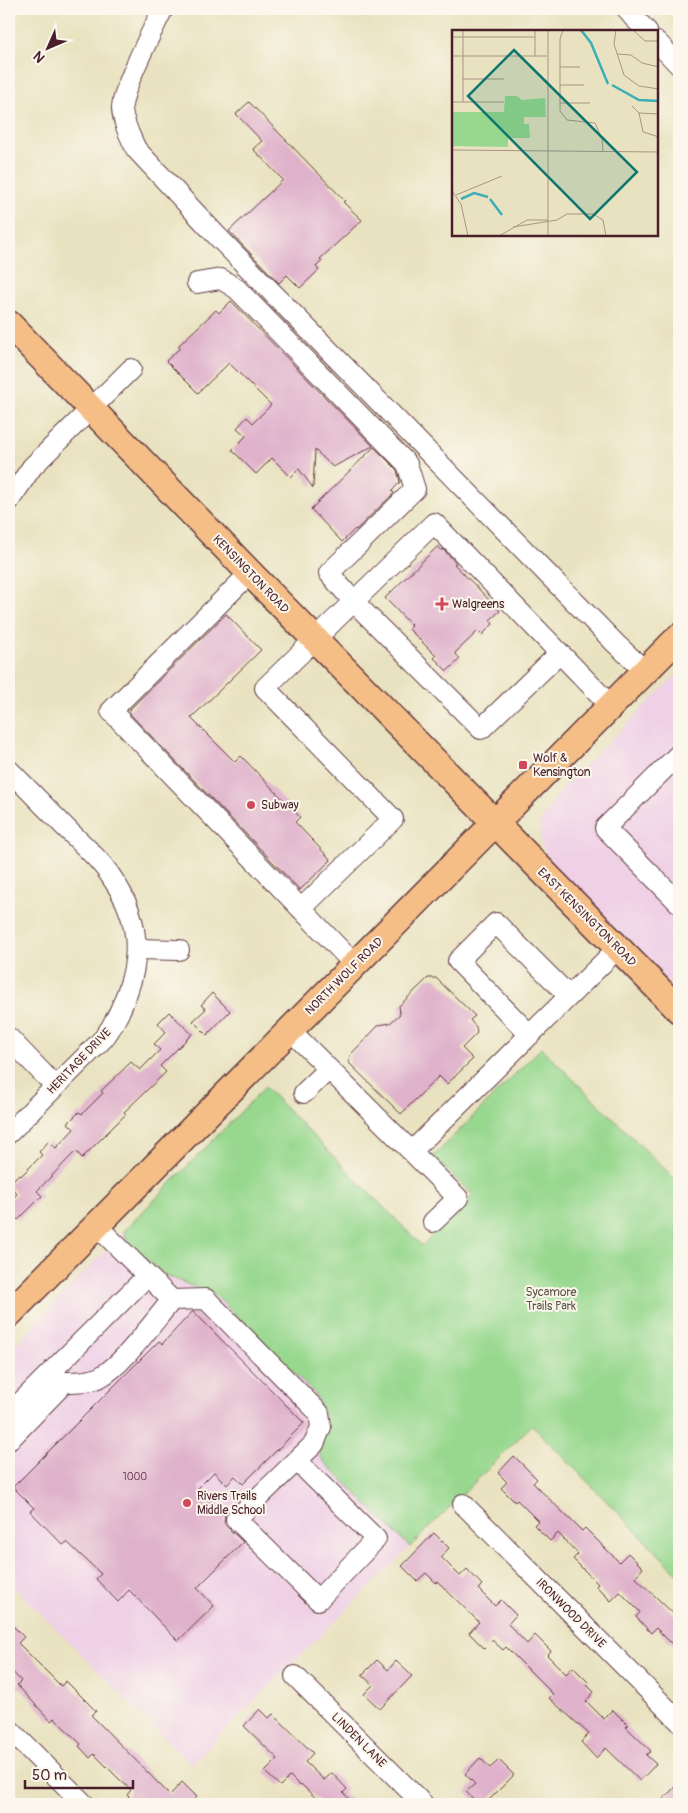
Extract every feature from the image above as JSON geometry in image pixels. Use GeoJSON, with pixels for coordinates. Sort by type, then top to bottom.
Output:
{"type":"FeatureCollection","features":[{"type":"Feature","properties":{"kind":"main road","name":"KENSINGTON ROAD"},"geometry":{"type":"LineString","coordinates":[[9,324],[495,823]]}},
{"type":"Feature","properties":{"kind":"main road","name":"NORTH WOLF ROAD"},"geometry":{"type":"LineString","coordinates":[[9,1314],[679,637]]}},
{"type":"Feature","properties":{"kind":"main road","name":"EAST KENSINGTON ROAD"},"geometry":{"type":"LineString","coordinates":[[495,823],[679,1010]]}},
{"type":"Feature","properties":{"kind":"street"},"geometry":{"type":"LineString","coordinates":[[163,9],[134,71],[122,107],[128,132],[136,149],[272,292],[616,644],[645,671]]}},
{"type":"Feature","properties":{"kind":"street"},"geometry":{"type":"LineString","coordinates":[[628,9],[645,30]]}},
{"type":"Feature","properties":{"kind":"street"},"geometry":{"type":"LineString","coordinates":[[658,43],[679,65]]}},
{"type":"Feature","properties":{"kind":"street"},"geometry":{"type":"LineString","coordinates":[[197,284],[221,279],[237,288],[407,464],[415,489],[328,573],[353,601],[481,729],[560,653]]}},
{"type":"Feature","properties":{"kind":"street"},"geometry":{"type":"LineString","coordinates":[[9,502],[20,482],[32,467],[131,369]]}},
{"type":"Feature","properties":{"kind":"street"},"geometry":{"type":"LineString","coordinates":[[301,909],[393,818],[265,688],[434,523],[611,706]]}},
{"type":"Feature","properties":{"kind":"street"},"geometry":{"type":"LineString","coordinates":[[427,530],[521,627]]}},
{"type":"Feature","properties":{"kind":"street"},"geometry":{"type":"LineString","coordinates":[[250,573],[111,711],[355,965]]}},
{"type":"Feature","properties":{"kind":"street"},"geometry":{"type":"LineString","coordinates":[[679,754],[604,828],[679,903]]}},
{"type":"Feature","properties":{"kind":"street","name":"HERITAGE DRIVE"},"geometry":{"type":"LineString","coordinates":[[9,770],[110,874],[130,911],[135,929],[137,949],[133,977],[123,1006],[114,1024],[104,1038],[9,1133]]}},
{"type":"Feature","properties":{"kind":"street"},"geometry":{"type":"LineString","coordinates":[[530,1035],[458,960],[496,923],[569,996]]}},
{"type":"Feature","properties":{"kind":"street"},"geometry":{"type":"LineString","coordinates":[[412,1151],[618,948]]}},
{"type":"Feature","properties":{"kind":"street"},"geometry":{"type":"LineString","coordinates":[[137,949],[179,950]]}},
{"type":"Feature","properties":{"kind":"street"},"geometry":{"type":"LineString","coordinates":[[290,1030],[458,1198],[433,1222]]}},
{"type":"Feature","properties":{"kind":"street"},"geometry":{"type":"LineString","coordinates":[[9,1038],[55,1086]]}},
{"type":"Feature","properties":{"kind":"street"},"geometry":{"type":"LineString","coordinates":[[304,1093],[329,1068]]}},
{"type":"Feature","properties":{"kind":"street"},"geometry":{"type":"LineString","coordinates":[[97,1226],[172,1300],[206,1299],[319,1413],[321,1427],[314,1444],[236,1519],[318,1600],[376,1539],[297,1461]]}},
{"type":"Feature","properties":{"kind":"street"},"geometry":{"type":"LineString","coordinates":[[9,1414],[147,1276]]}},
{"type":"Feature","properties":{"kind":"street"},"geometry":{"type":"LineString","coordinates":[[9,1440],[65,1382],[82,1382],[98,1378],[114,1368],[172,1300]]}},
{"type":"Feature","properties":{"kind":"street","name":"IRONWOOD DRIVE"},"geometry":{"type":"LineString","coordinates":[[463,1504],[679,1721]]}},
{"type":"Feature","properties":{"kind":"street","name":"LINDEN LANE"},"geometry":{"type":"LineString","coordinates":[[295,1676],[423,1804]]}},
{"type":"Feature","properties":{"kind":"street"},"geometry":{"type":"LineString","coordinates":[[9,1729],[84,1804]]}},
{"type":"Feature","properties":{"kind":"shaded area"},"geometry":{"type":"Polygon","coordinates":[[[679,672],[679,994],[557,870],[548,858],[541,843],[540,823],[565,786],[679,672]]]}},
{"type":"Feature","properties":{"kind":"shaded area","name":"Rivers Trails Middle School"},"geometry":{"type":"Polygon","coordinates":[[[124,1231],[128,1244],[165,1275],[216,1296],[314,1393],[326,1418],[321,1459],[410,1547],[191,1764],[9,1582],[9,1351],[124,1231]]]}},
{"type":"Feature","properties":{"kind":"green space","name":"Sycamore Trails Park"},"geometry":{"type":"Polygon","coordinates":[[[541,1048],[679,1183],[679,1575],[532,1425],[410,1547],[321,1459],[319,1451],[326,1419],[314,1393],[216,1296],[165,1275],[128,1244],[124,1231],[265,1087],[422,1246],[473,1195],[433,1157],[541,1048]]]}},
{"type":"Feature","properties":{"kind":"building"},"geometry":{"type":"Polygon","coordinates":[[[249,102],[362,220],[320,259],[322,261],[316,267],[319,270],[300,288],[287,275],[279,283],[229,231],[283,180],[253,149],[262,141],[236,114],[249,102]]]}},
{"type":"Feature","properties":{"kind":"building"},"geometry":{"type":"Polygon","coordinates":[[[231,301],[373,446],[333,467],[315,450],[313,488],[299,469],[291,477],[272,458],[256,474],[232,450],[246,436],[237,428],[247,417],[253,423],[271,405],[229,363],[198,393],[166,361],[180,348],[178,346],[216,310],[219,313],[231,301]]]}},
{"type":"Feature","properties":{"kind":"building"},"geometry":{"type":"Polygon","coordinates":[[[374,447],[397,470],[400,482],[392,491],[394,493],[342,542],[311,509],[374,447]]]}},
{"type":"Feature","properties":{"kind":"building","name":"Walgreens"},"geometry":{"type":"Polygon","coordinates":[[[438,546],[442,551],[443,549],[456,563],[454,564],[500,611],[490,620],[493,624],[482,635],[478,631],[455,653],[460,659],[447,671],[434,658],[436,656],[409,629],[412,626],[385,598],[438,546]]]}},
{"type":"Feature","properties":{"kind":"building"},"geometry":{"type":"Polygon","coordinates":[[[226,614],[261,650],[191,718],[235,762],[241,756],[300,817],[295,822],[331,860],[300,890],[129,713],[129,710],[226,614]]]}},
{"type":"Feature","properties":{"kind":"building"},"geometry":{"type":"Polygon","coordinates":[[[428,978],[436,978],[475,1016],[470,1020],[476,1027],[477,1033],[462,1048],[473,1059],[447,1084],[439,1076],[401,1114],[349,1063],[350,1055],[379,1025],[390,1023],[400,1014],[399,1006],[428,978]]]}},
{"type":"Feature","properties":{"kind":"building"},"geometry":{"type":"Polygon","coordinates":[[[212,993],[230,1011],[207,1035],[193,1021],[206,1009],[201,1005],[212,993]]]}},
{"type":"Feature","properties":{"kind":"building"},"geometry":{"type":"Polygon","coordinates":[[[169,1012],[192,1034],[160,1066],[166,1072],[124,1112],[126,1114],[82,1158],[76,1151],[37,1191],[42,1196],[18,1220],[9,1210],[9,1202],[17,1194],[9,1184],[19,1174],[21,1176],[42,1155],[39,1152],[49,1141],[56,1148],[74,1129],[68,1123],[79,1112],[82,1114],[103,1093],[101,1091],[131,1062],[140,1070],[160,1050],[154,1044],[166,1032],[158,1023],[169,1012]]]}},
{"type":"Feature","properties":{"kind":"building"},"geometry":{"type":"Polygon","coordinates":[[[193,1311],[304,1423],[243,1484],[235,1476],[227,1485],[214,1472],[198,1488],[225,1516],[224,1522],[227,1527],[243,1542],[197,1588],[214,1606],[178,1641],[129,1590],[118,1602],[96,1579],[101,1574],[67,1542],[63,1545],[30,1511],[34,1508],[13,1487],[159,1341],[162,1344],[193,1311]]]}},
{"type":"Feature","properties":{"kind":"building"},"geometry":{"type":"Polygon","coordinates":[[[514,1456],[537,1479],[533,1483],[582,1531],[585,1528],[619,1562],[628,1553],[643,1568],[635,1577],[679,1619],[679,1651],[656,1628],[651,1633],[636,1617],[640,1612],[620,1592],[611,1601],[596,1586],[598,1584],[573,1559],[578,1554],[558,1533],[550,1541],[534,1525],[538,1521],[517,1500],[515,1502],[501,1488],[507,1482],[498,1473],[514,1456]]]}},
{"type":"Feature","properties":{"kind":"building"},"geometry":{"type":"Polygon","coordinates":[[[434,1533],[449,1548],[441,1557],[460,1576],[467,1569],[482,1585],[478,1589],[495,1606],[501,1600],[516,1615],[508,1624],[527,1644],[535,1635],[551,1651],[547,1655],[566,1674],[573,1667],[588,1682],[586,1684],[594,1692],[586,1701],[604,1719],[613,1710],[628,1725],[626,1727],[651,1751],[646,1755],[656,1764],[640,1781],[606,1748],[596,1758],[581,1742],[589,1734],[549,1698],[553,1694],[506,1647],[503,1650],[492,1640],[484,1648],[469,1633],[479,1622],[437,1581],[436,1583],[426,1573],[417,1581],[402,1566],[434,1533]]]}},
{"type":"Feature","properties":{"kind":"building"},"geometry":{"type":"Polygon","coordinates":[[[9,1622],[24,1637],[18,1643],[61,1686],[66,1681],[96,1711],[91,1715],[170,1795],[182,1782],[197,1797],[190,1804],[136,1804],[127,1795],[131,1790],[94,1754],[90,1758],[79,1746],[81,1744],[54,1718],[51,1721],[17,1685],[21,1681],[9,1668],[9,1622]]]}},
{"type":"Feature","properties":{"kind":"building"},"geometry":{"type":"Polygon","coordinates":[[[377,1660],[388,1670],[396,1661],[412,1676],[380,1709],[364,1694],[373,1685],[362,1675],[377,1660]]]}},
{"type":"Feature","properties":{"kind":"building"},"geometry":{"type":"Polygon","coordinates":[[[260,1709],[269,1718],[273,1714],[313,1753],[305,1762],[324,1780],[332,1773],[347,1789],[343,1793],[355,1804],[322,1804],[290,1776],[280,1786],[265,1772],[278,1759],[244,1726],[260,1709]]]}},
{"type":"Feature","properties":{"kind":"building"},"geometry":{"type":"Polygon","coordinates":[[[480,1758],[490,1768],[499,1760],[514,1775],[485,1804],[479,1804],[466,1792],[475,1784],[465,1774],[480,1758]]]}},
{"type":"Feature","properties":{"kind":"building"},"geometry":{"type":"Polygon","coordinates":[[[679,1783],[679,1804],[658,1804],[679,1783]]]}},
{"type":"Feature","properties":{"kind":"place","name":"Walgreens"},"geometry":{"type":"Point","coordinates":[442,604]}},
{"type":"Feature","properties":{"kind":"place","name":"Wolf & Kensington"},"geometry":{"type":"Point","coordinates":[523,765]}},
{"type":"Feature","properties":{"kind":"place","name":"Subway"},"geometry":{"type":"Point","coordinates":[251,805]}},
{"type":"Feature","properties":{"kind":"place","name":"Rivers Trails Middle School"},"geometry":{"type":"Point","coordinates":[187,1503]}}]}
